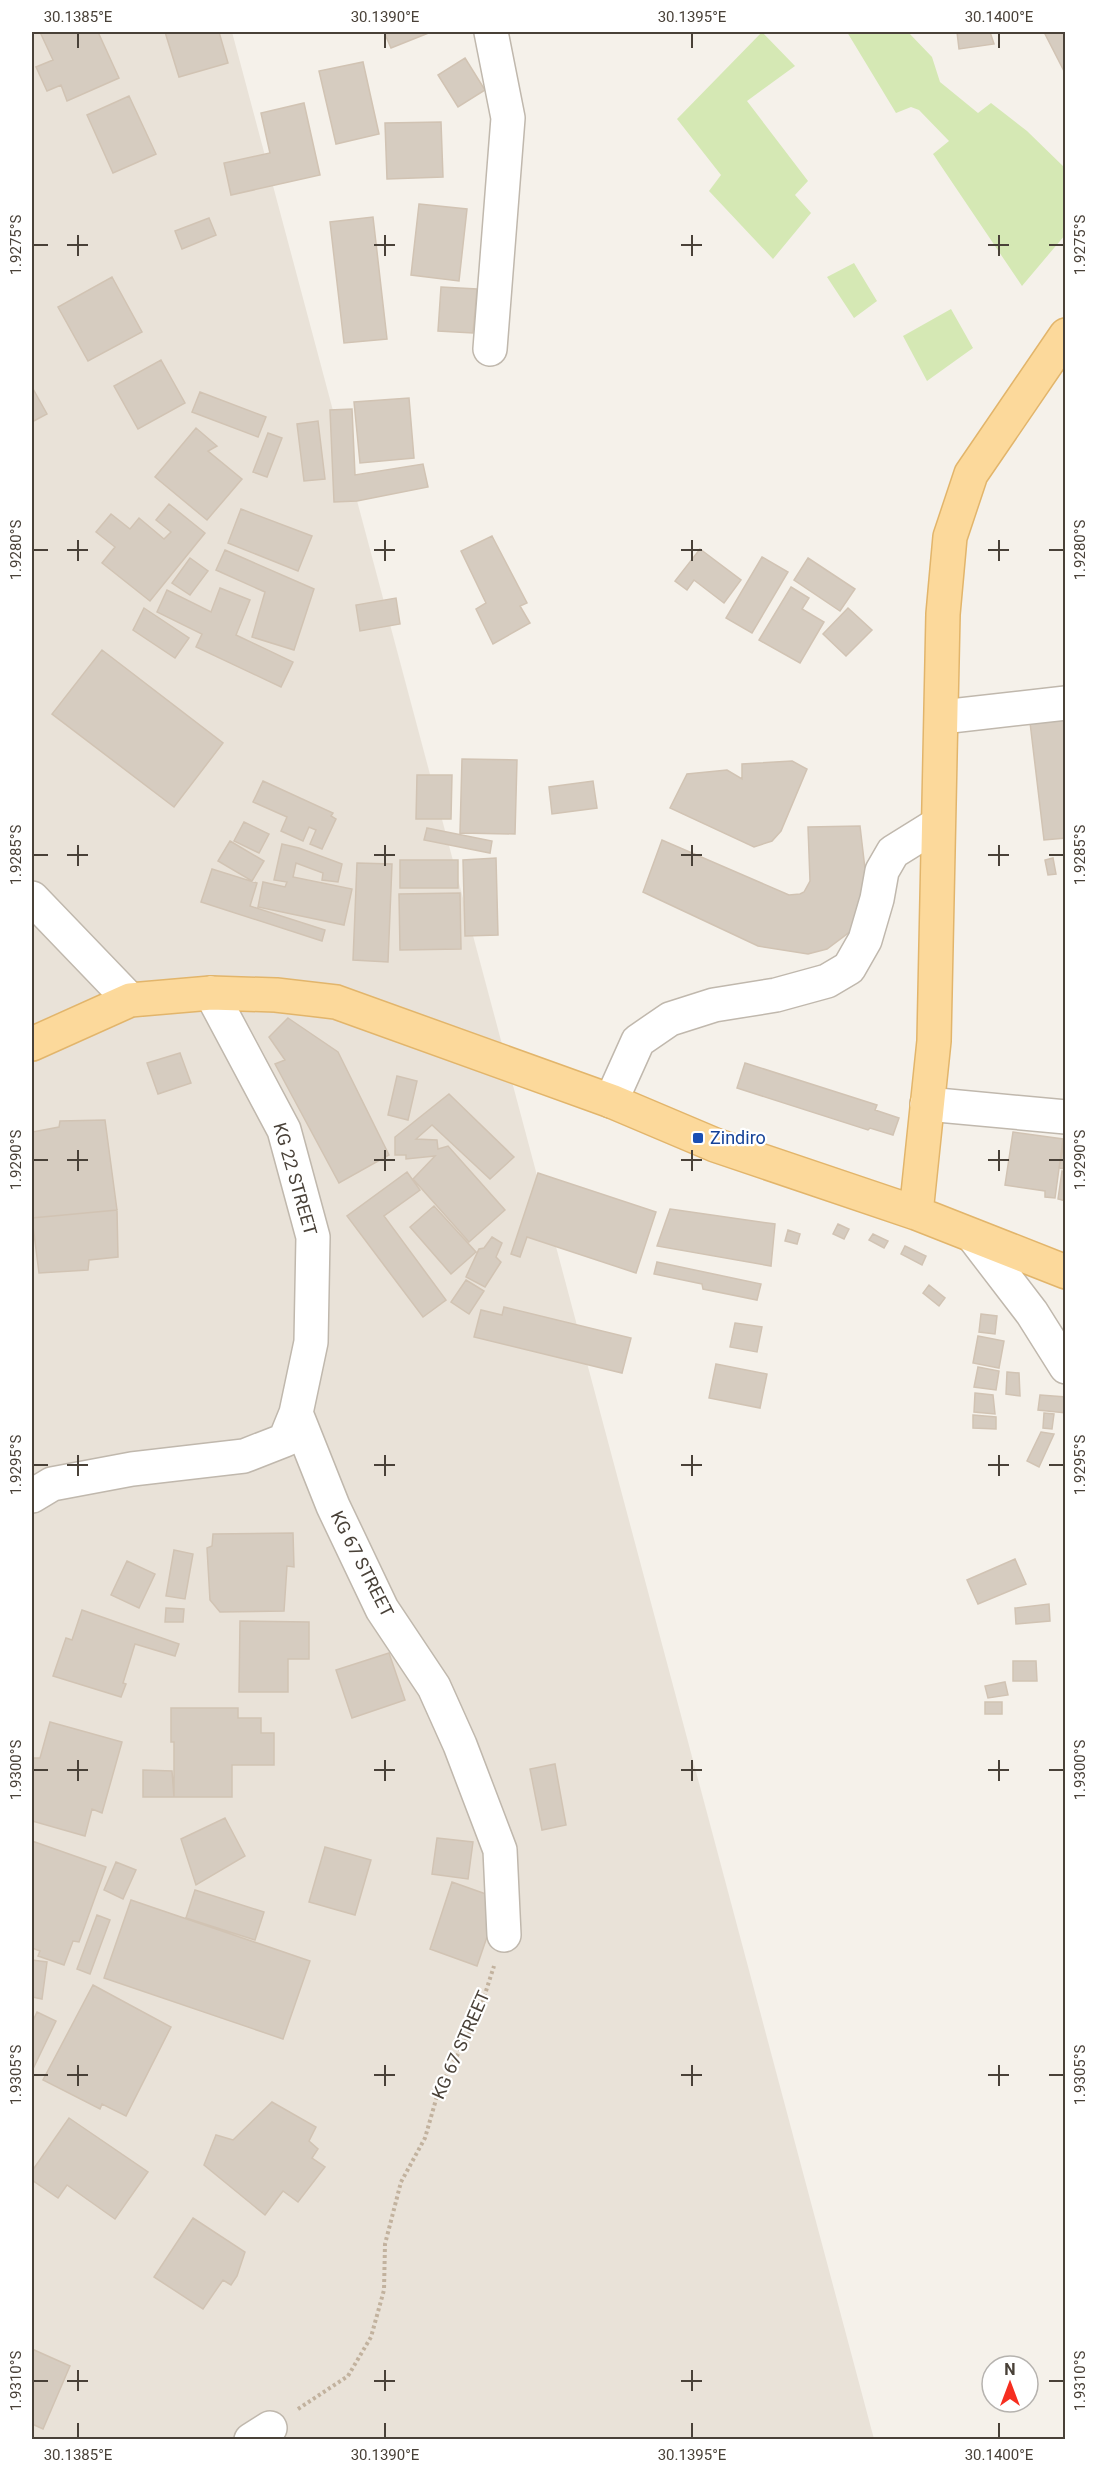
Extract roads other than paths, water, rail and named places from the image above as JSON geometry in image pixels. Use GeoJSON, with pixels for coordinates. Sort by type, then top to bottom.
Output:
{"type":"FeatureCollection","features":[{"type":"Feature","properties":{"kind":"main road"},"geometry":{"type":"LineString","coordinates":[[916,1213],[934,1041],[943,614],[950,537],[971,474],[1065,335]]}},
{"type":"Feature","properties":{"kind":"main road"},"geometry":{"type":"LineString","coordinates":[[32,1044],[130,1000],[211,993],[276,995],[336,1002],[611,1101],[715,1145],[916,1213],[1065,1272]]}},
{"type":"Feature","properties":{"kind":"street"},"geometry":{"type":"LineString","coordinates":[[490,350],[508,118],[491,32]]}},
{"type":"Feature","properties":{"kind":"street"},"geometry":{"type":"LineString","coordinates":[[942,717],[1065,703]]}},
{"type":"Feature","properties":{"kind":"street"},"geometry":{"type":"LineString","coordinates":[[611,1101],[638,1041],[670,1019],[714,1005],[776,995],[827,981],[849,968],[865,940],[877,899],[882,871],[893,852],[938,824]]}},
{"type":"Feature","properties":{"kind":"street"},"geometry":{"type":"LineString","coordinates":[[32,898],[130,1000]]}},
{"type":"Feature","properties":{"kind":"street","name":"KG 22 STREET"},"geometry":{"type":"LineString","coordinates":[[32,1496],[52,1484],[132,1469],[244,1456],[285,1440],[296,1413],[311,1342],[313,1237],[284,1130],[211,993]]}},
{"type":"Feature","properties":{"kind":"street"},"geometry":{"type":"LineString","coordinates":[[927,1104],[1065,1117]]}},
{"type":"Feature","properties":{"kind":"street"},"geometry":{"type":"LineString","coordinates":[[974,1236],[1032,1313],[1065,1367]]}},
{"type":"Feature","properties":{"kind":"street","name":"KG 67 STREET"},"geometry":{"type":"LineString","coordinates":[[296,1413],[333,1506],[382,1609],[434,1688],[460,1745],[500,1850],[504,1935]]}},
{"type":"Feature","properties":{"kind":"place","name":"Zindiro"},"geometry":{"type":"Point","coordinates":[698,1138]}}]}
